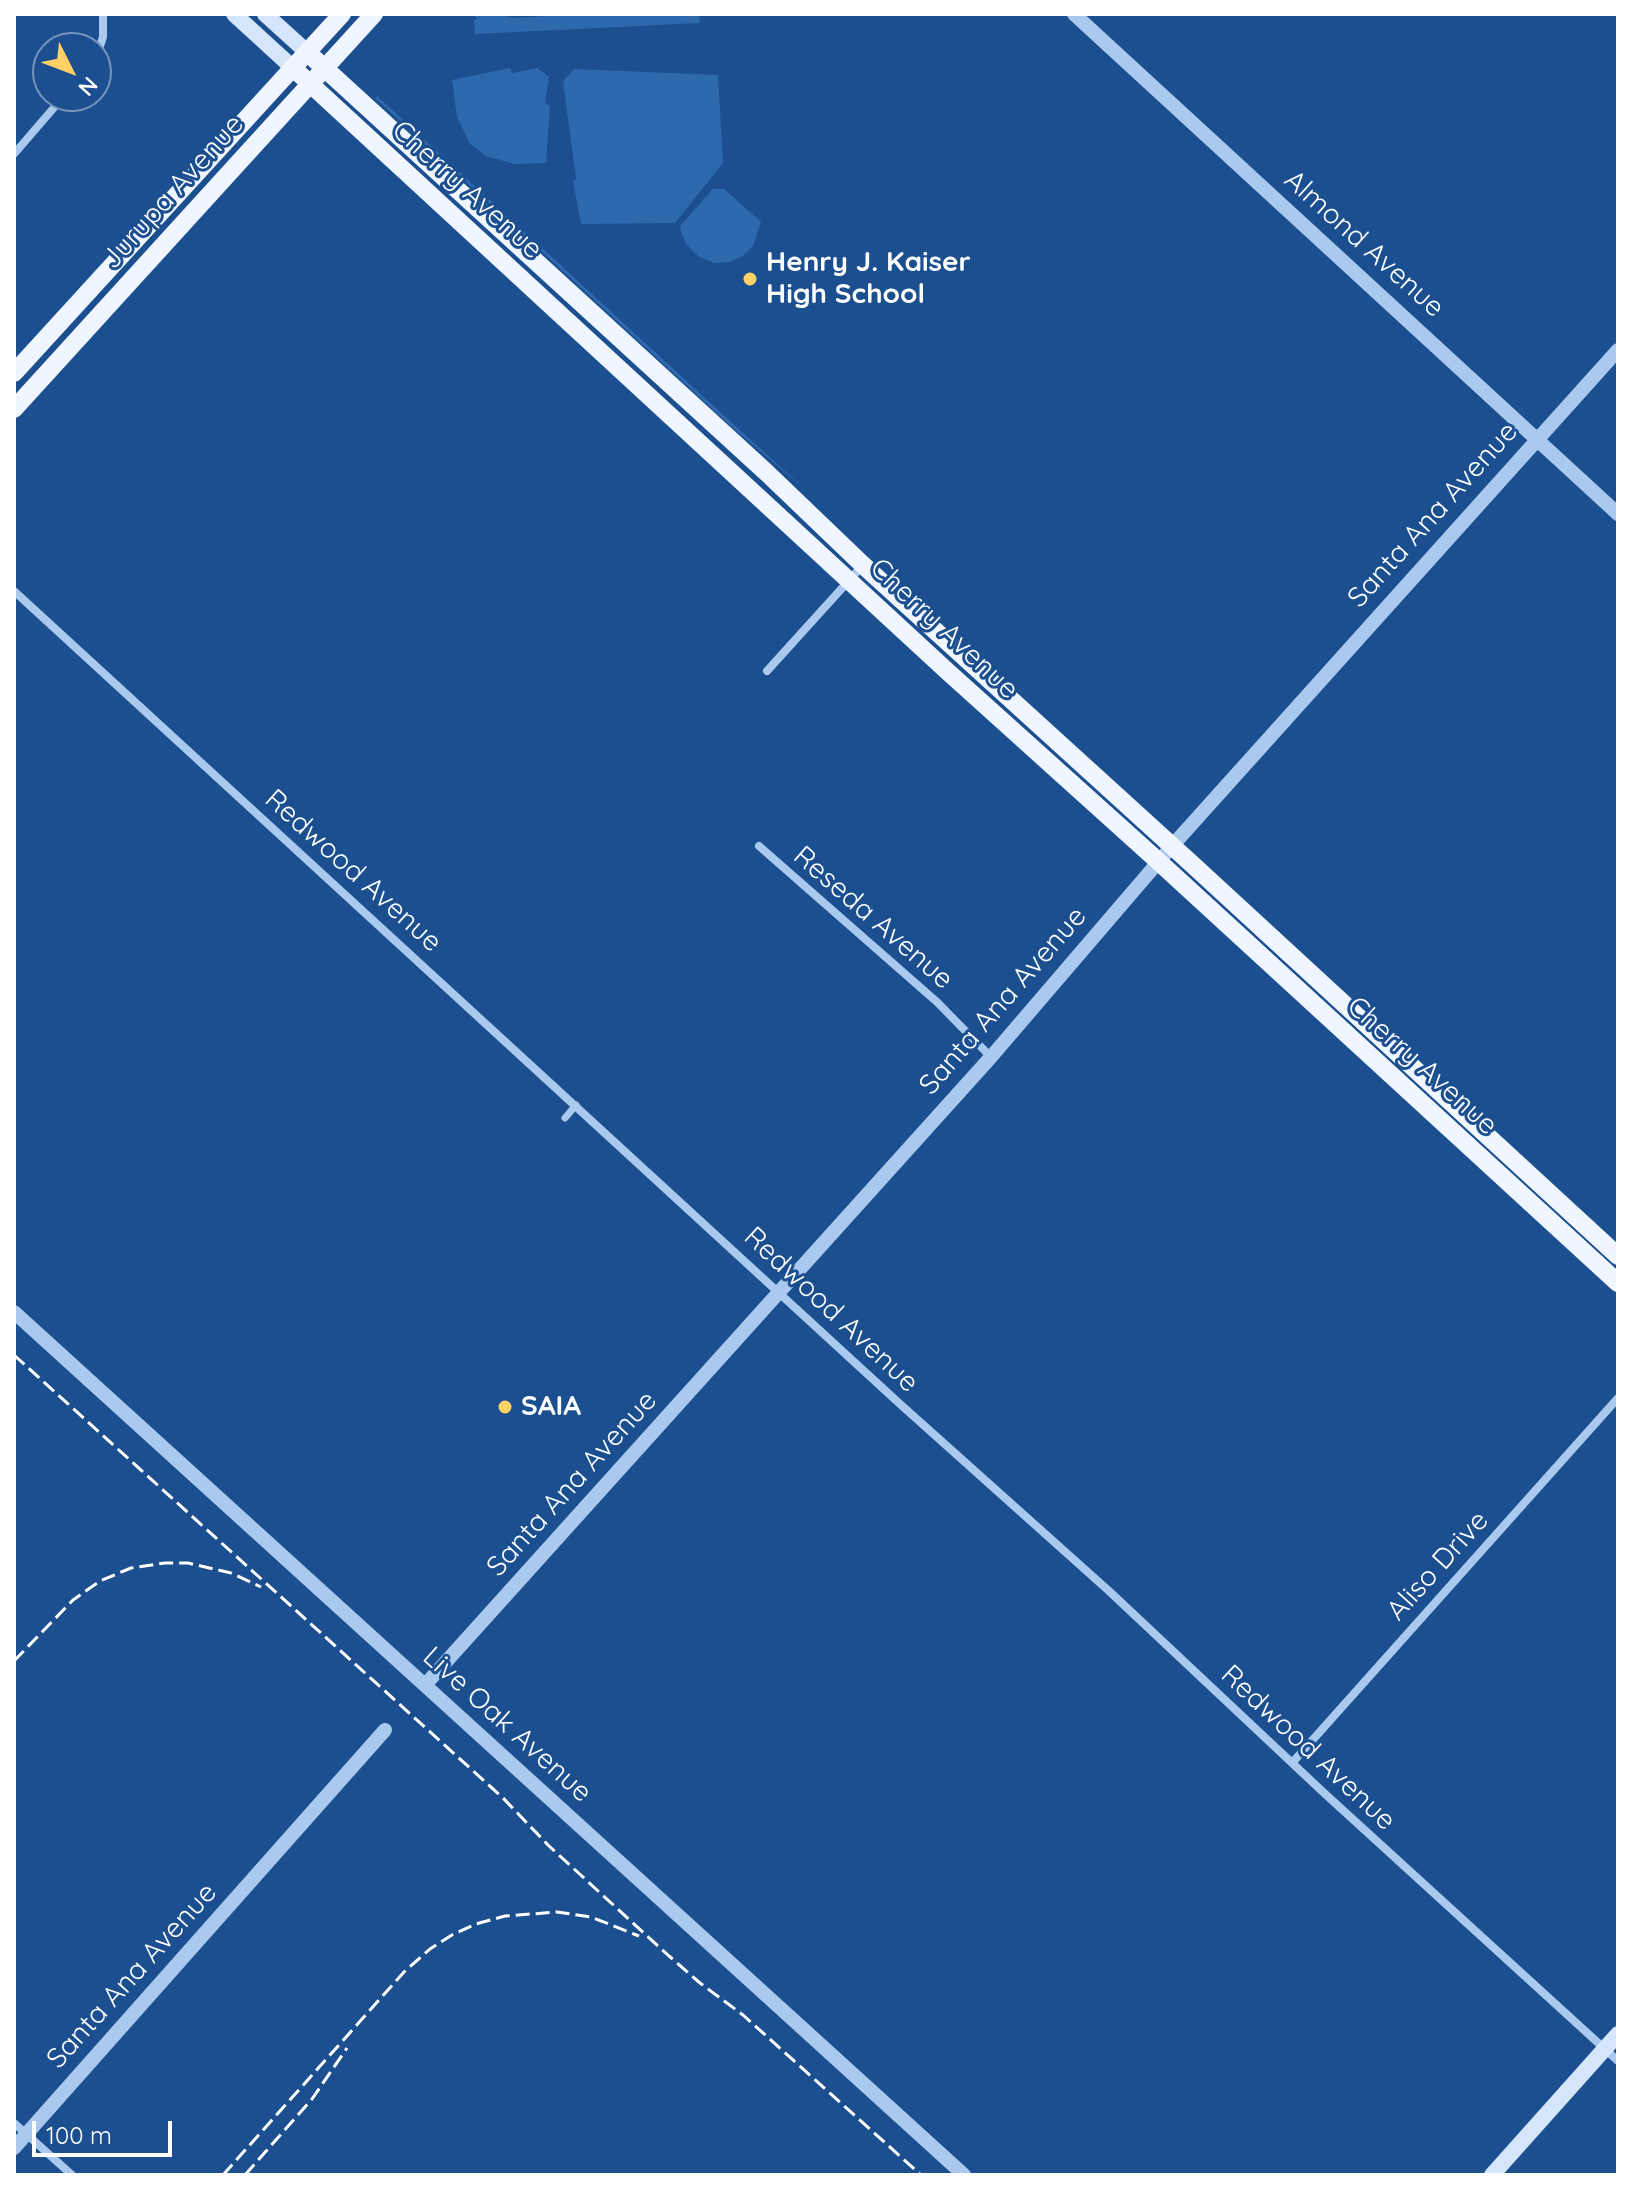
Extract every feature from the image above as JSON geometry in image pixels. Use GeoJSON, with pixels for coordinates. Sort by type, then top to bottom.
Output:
{"type":"FeatureCollection","features":[{"type":"Feature","properties":{"kind":"main road","name":"Cherry Avenue"},"geometry":{"type":"LineString","coordinates":[[234,14],[856,572],[1172,846],[1618,1256]]}},
{"type":"Feature","properties":{"kind":"main road","name":"Cherry Avenue"},"geometry":{"type":"LineString","coordinates":[[265,14],[767,473],[947,671],[1618,1283]]}},
{"type":"Feature","properties":{"kind":"main road","name":"Jurupa Avenue"},"geometry":{"type":"LineString","coordinates":[[14,373],[342,14]]}},
{"type":"Feature","properties":{"kind":"main road","name":"Jurupa Avenue"},"geometry":{"type":"LineString","coordinates":[[14,409],[374,14]]}},
{"type":"Feature","properties":{"kind":"main road"},"geometry":{"type":"LineString","coordinates":[[1492,2175],[1618,2034]]}},
{"type":"Feature","properties":{"kind":"street","name":"Almond Avenue"},"geometry":{"type":"LineString","coordinates":[[1074,14],[1618,514]]}},
{"type":"Feature","properties":{"kind":"street"},"geometry":{"type":"LineString","coordinates":[[14,154],[50,112]]}},
{"type":"Feature","properties":{"kind":"street","name":"Santa Ana Avenue"},"geometry":{"type":"LineString","coordinates":[[425,1685],[991,1057],[1158,861],[1618,350]]}},
{"type":"Feature","properties":{"kind":"street"},"geometry":{"type":"LineString","coordinates":[[767,671],[856,572]]}},
{"type":"Feature","properties":{"kind":"street","name":"Redwood Avenue"},"geometry":{"type":"LineString","coordinates":[[14,591],[900,1404],[1109,1591],[1618,2061]]}},
{"type":"Feature","properties":{"kind":"street","name":"Reseda Avenue"},"geometry":{"type":"LineString","coordinates":[[759,846],[937,1002],[991,1057]]}},
{"type":"Feature","properties":{"kind":"street"},"geometry":{"type":"LineString","coordinates":[[565,1118],[576,1105]]}},
{"type":"Feature","properties":{"kind":"street","name":"Live Oak Avenue"},"geometry":{"type":"LineString","coordinates":[[14,1312],[964,2175]]}},
{"type":"Feature","properties":{"kind":"street","name":"Aliso Drive"},"geometry":{"type":"LineString","coordinates":[[1292,1763],[1618,1398]]}},
{"type":"Feature","properties":{"kind":"street","name":"Santa Ana Avenue"},"geometry":{"type":"LineString","coordinates":[[14,2148],[385,1730]]}},
{"type":"Feature","properties":{"kind":"street"},"geometry":{"type":"LineString","coordinates":[[14,2123],[72,2175]]}},
{"type":"Feature","properties":{"kind":"shaded area"},"geometry":{"type":"Polygon","coordinates":[[[473,14],[514,18],[584,14],[699,14],[700,23],[475,34],[474,19],[478,19],[473,14]]]}},
{"type":"Feature","properties":{"kind":"shaded area"},"geometry":{"type":"Polygon","coordinates":[[[510,68],[512,73],[537,68],[549,77],[545,103],[550,106],[546,163],[514,164],[486,156],[470,144],[457,117],[452,80],[510,68]]]}},
{"type":"Feature","properties":{"kind":"shaded area"},"geometry":{"type":"Polygon","coordinates":[[[574,69],[718,75],[723,163],[675,223],[581,224],[573,181],[576,179],[563,81],[574,69]]]}},
{"type":"Feature","properties":{"kind":"shaded area"},"geometry":{"type":"Polygon","coordinates":[[[377,96],[807,491],[733,428],[375,98],[377,96]]]}},
{"type":"Feature","properties":{"kind":"shaded area"},"geometry":{"type":"Polygon","coordinates":[[[713,189],[724,189],[761,222],[753,246],[743,256],[730,262],[714,263],[698,256],[686,244],[681,232],[680,226],[713,189]]]}},
{"type":"Feature","properties":{"kind":"railway"},"geometry":{"type":"LineString","coordinates":[[14,1355],[503,1798],[549,1846],[669,1956],[743,2015],[921,2175]]}},
{"type":"Feature","properties":{"kind":"railway"},"geometry":{"type":"LineString","coordinates":[[14,1661],[73,1600],[100,1581],[131,1568],[188,1563],[231,1573],[261,1587]]}},
{"type":"Feature","properties":{"kind":"railway"},"geometry":{"type":"LineString","coordinates":[[223,2175],[404,1972],[452,1935],[505,1916],[557,1912],[591,1917],[639,1936]]}},
{"type":"Feature","properties":{"kind":"railway"},"geometry":{"type":"LineString","coordinates":[[245,2175],[312,2099],[347,2048]]}},
{"type":"Feature","properties":{"kind":"place","name":"Henry J. Kaiser High School"},"geometry":{"type":"Point","coordinates":[750,279]}},
{"type":"Feature","properties":{"kind":"place","name":"SAIA"},"geometry":{"type":"Point","coordinates":[505,1407]}}]}
